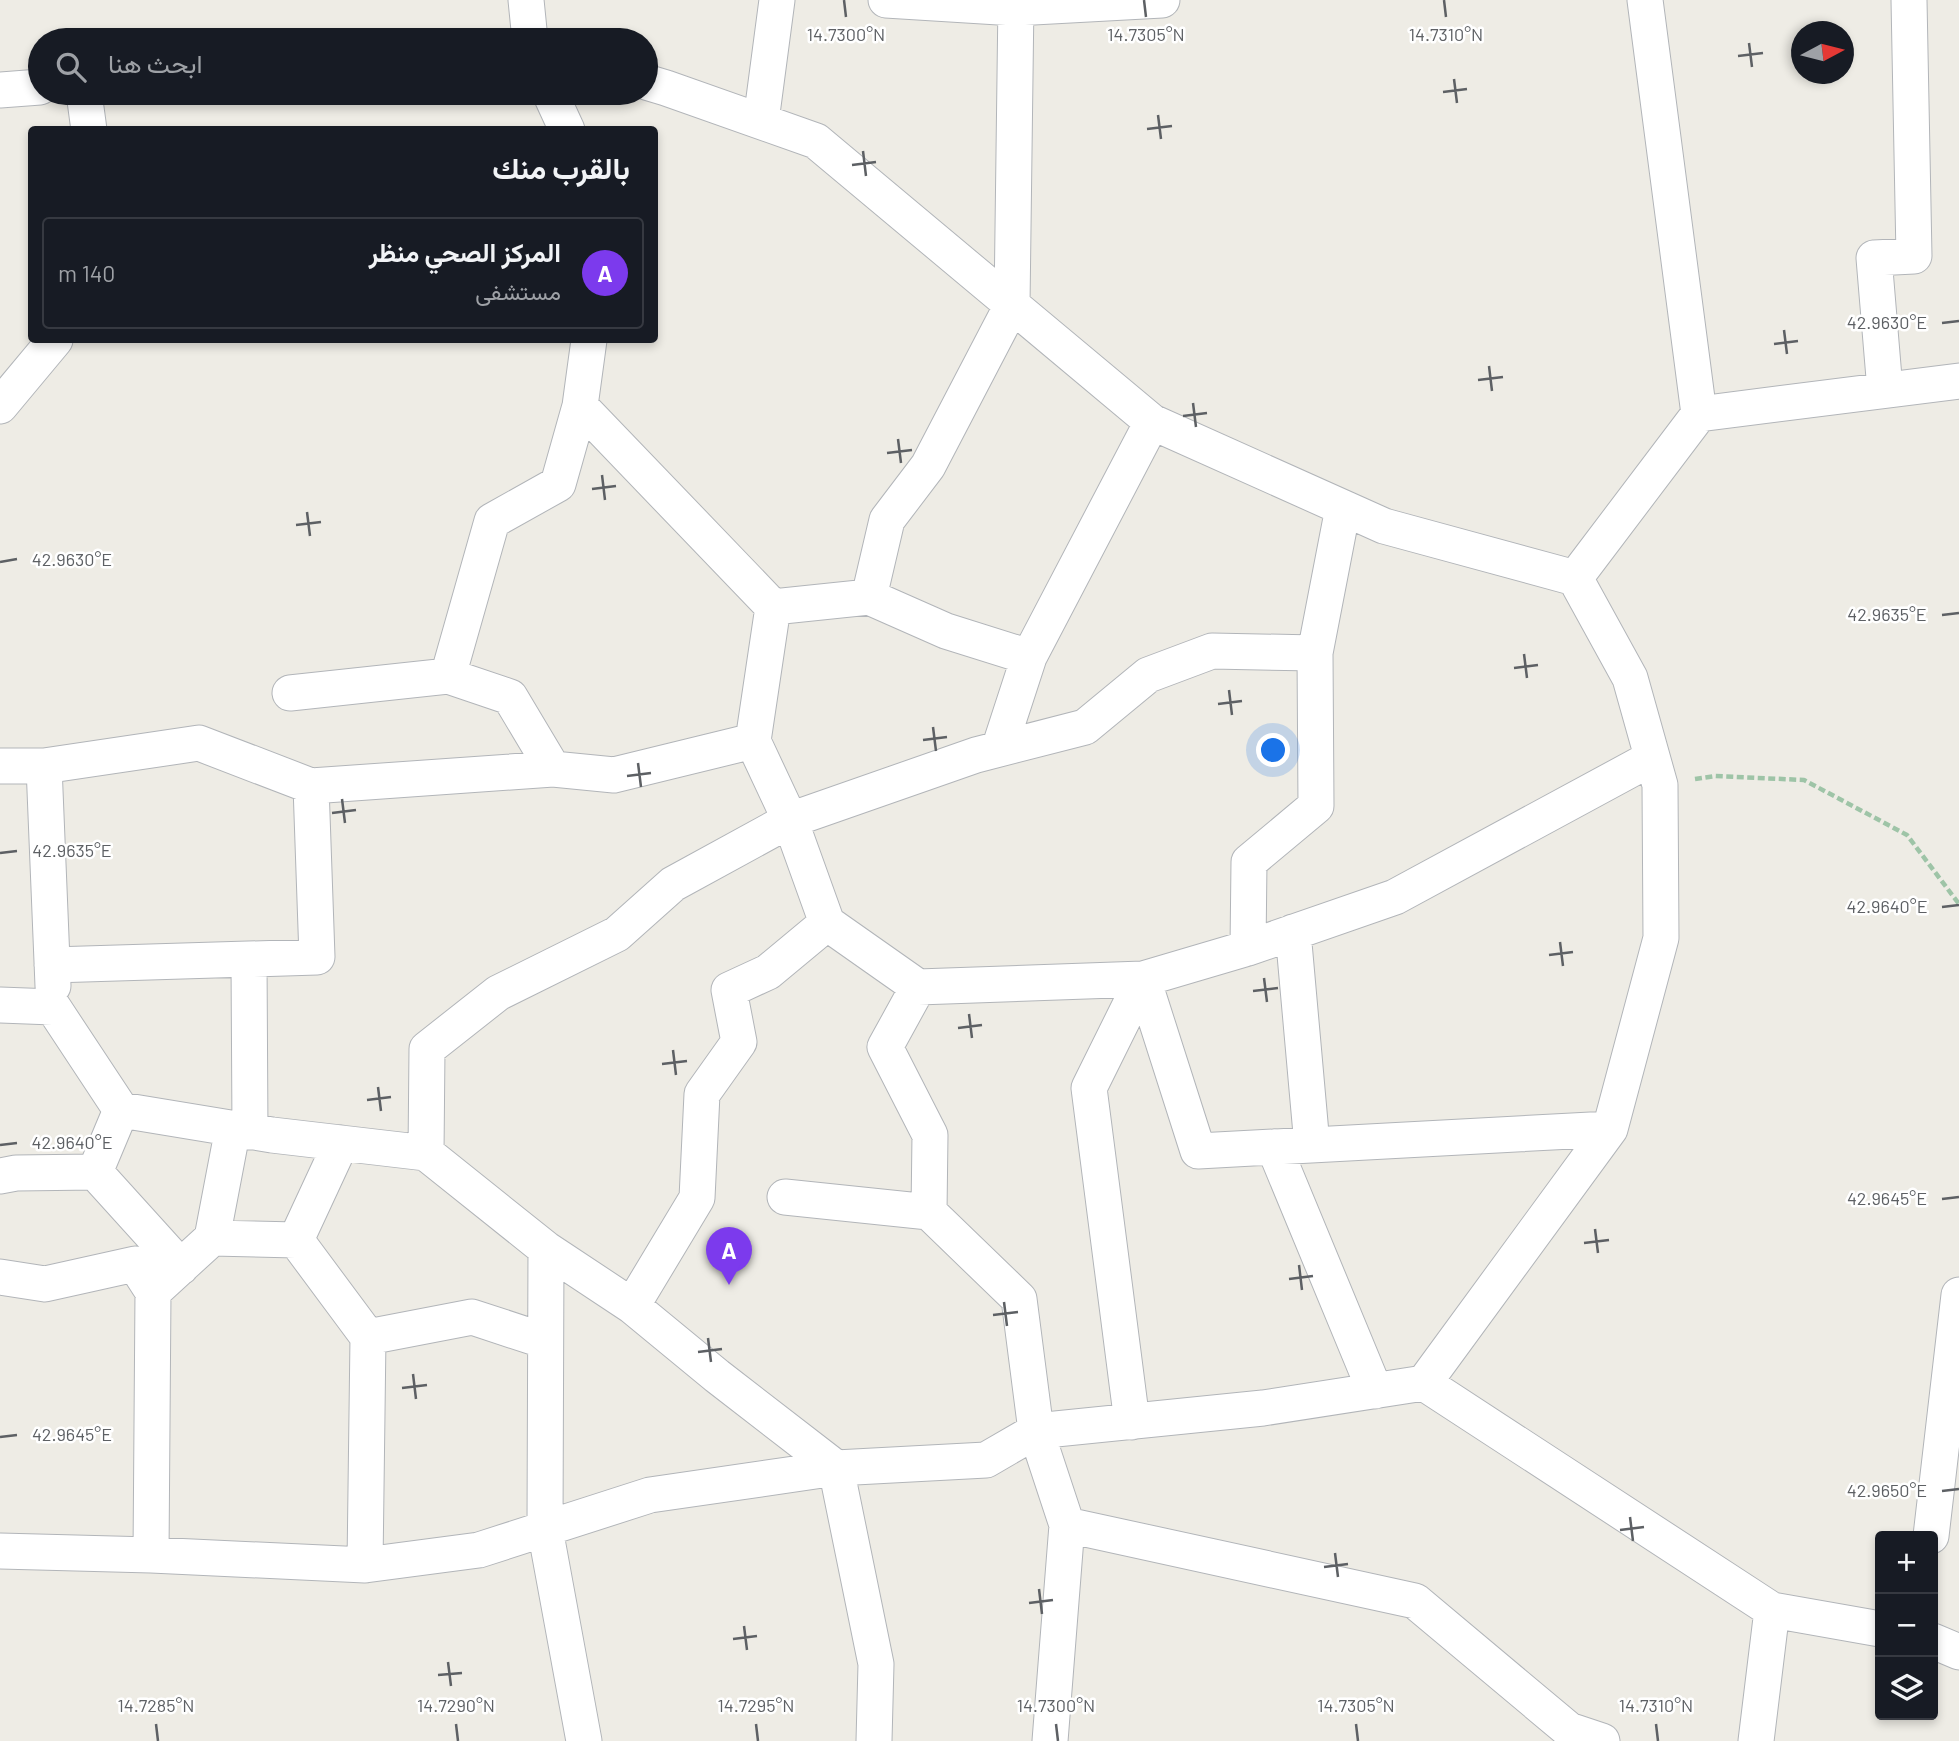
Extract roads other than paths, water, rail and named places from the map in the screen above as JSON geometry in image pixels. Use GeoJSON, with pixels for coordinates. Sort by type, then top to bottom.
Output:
{"type":"FeatureCollection","features":[{"type":"Feature","properties":{"kind":"street"},"geometry":{"type":"LineString","coordinates":[[526,0],[529,28]]}},
{"type":"Feature","properties":{"kind":"street"},"geometry":{"type":"LineString","coordinates":[[761,121],[777,0]]}},
{"type":"Feature","properties":{"kind":"street"},"geometry":{"type":"LineString","coordinates":[[886,0],[1015,4],[1162,0]]}},
{"type":"Feature","properties":{"kind":"street"},"geometry":{"type":"LineString","coordinates":[[1575,578],[1699,414],[1645,0]]}},
{"type":"Feature","properties":{"kind":"street"},"geometry":{"type":"LineString","coordinates":[[1885,390],[1874,258],[1914,256],[1909,0]]}},
{"type":"Feature","properties":{"kind":"street"},"geometry":{"type":"LineString","coordinates":[[869,597],[887,520],[928,466],[1012,305],[1015,4]]}},
{"type":"Feature","properties":{"kind":"street"},"geometry":{"type":"LineString","coordinates":[[658,86],[816,141],[1152,422],[1384,526],[1575,578],[1630,678],[1656,772],[1661,938],[1609,1129],[1424,1383]]}},
{"type":"Feature","properties":{"kind":"street"},"geometry":{"type":"LineString","coordinates":[[0,90],[28,89]]}},
{"type":"Feature","properties":{"kind":"street"},"geometry":{"type":"LineString","coordinates":[[86,105],[89,126]]}},
{"type":"Feature","properties":{"kind":"street"},"geometry":{"type":"LineString","coordinates":[[556,105],[565,126]]}},
{"type":"Feature","properties":{"kind":"street"},"geometry":{"type":"LineString","coordinates":[[0,406],[52,343]]}},
{"type":"Feature","properties":{"kind":"street"},"geometry":{"type":"LineString","coordinates":[[448,676],[492,521],[558,484],[580,406],[589,343]]}},
{"type":"Feature","properties":{"kind":"street"},"geometry":{"type":"LineString","coordinates":[[1699,414],[1959,381]]}},
{"type":"Feature","properties":{"kind":"street"},"geometry":{"type":"LineString","coordinates":[[580,406],[773,607]]}},
{"type":"Feature","properties":{"kind":"street"},"geometry":{"type":"LineString","coordinates":[[999,749],[1029,657],[1152,422]]}},
{"type":"Feature","properties":{"kind":"street"},"geometry":{"type":"LineString","coordinates":[[1248,948],[1249,862],[1316,806],[1315,653],[1343,508]]}},
{"type":"Feature","properties":{"kind":"street"},"geometry":{"type":"LineString","coordinates":[[773,607],[869,597],[946,631],[1029,657]]}},
{"type":"Feature","properties":{"kind":"street"},"geometry":{"type":"LineString","coordinates":[[773,607],[753,741],[790,820],[827,923],[918,986],[1143,979],[1248,948],[1395,897],[1656,772]]}},
{"type":"Feature","properties":{"kind":"street"},"geometry":{"type":"LineString","coordinates":[[426,1153],[427,1049],[498,993],[617,934],[673,884],[790,820],[976,755],[1085,727],[1148,675],[1212,651],[1315,653]]}},
{"type":"Feature","properties":{"kind":"street"},"geometry":{"type":"LineString","coordinates":[[290,694],[448,676],[510,697],[553,769]]}},
{"type":"Feature","properties":{"kind":"street"},"geometry":{"type":"LineString","coordinates":[[0,766],[44,766],[199,743],[311,786],[553,769],[614,775],[753,741]]}},
{"type":"Feature","properties":{"kind":"street"},"geometry":{"type":"LineString","coordinates":[[44,766],[53,1007],[121,1110],[242,1130],[426,1153],[546,1250],[632,1306],[836,1468],[876,1664],[874,1741]]}},
{"type":"Feature","properties":{"kind":"street"},"geometry":{"type":"LineString","coordinates":[[52,965],[317,957],[311,786]]}},
{"type":"Feature","properties":{"kind":"street"},"geometry":{"type":"LineString","coordinates":[[632,1306],[697,1198],[702,1094],[739,1042],[729,990],[768,972],[827,923]]}},
{"type":"Feature","properties":{"kind":"street"},"geometry":{"type":"LineString","coordinates":[[1293,932],[1312,1145]]}},
{"type":"Feature","properties":{"kind":"street"},"geometry":{"type":"LineString","coordinates":[[153,1292],[212,1238],[242,1130],[248,959]]}},
{"type":"Feature","properties":{"kind":"street"},"geometry":{"type":"LineString","coordinates":[[1143,979],[1198,1151],[1609,1129]]}},
{"type":"Feature","properties":{"kind":"street"},"geometry":{"type":"LineString","coordinates":[[1132,1422],[1089,1088],[1143,979]]}},
{"type":"Feature","properties":{"kind":"street"},"geometry":{"type":"LineString","coordinates":[[918,986],[885,1047],[930,1135],[929,1212]]}},
{"type":"Feature","properties":{"kind":"street"},"geometry":{"type":"LineString","coordinates":[[0,1004],[53,1007]]}},
{"type":"Feature","properties":{"kind":"street"},"geometry":{"type":"LineString","coordinates":[[95,1172],[121,1110]]}},
{"type":"Feature","properties":{"kind":"street"},"geometry":{"type":"LineString","coordinates":[[296,1240],[341,1143]]}},
{"type":"Feature","properties":{"kind":"street"},"geometry":{"type":"LineString","coordinates":[[1274,1147],[1375,1391]]}},
{"type":"Feature","properties":{"kind":"street"},"geometry":{"type":"LineString","coordinates":[[0,1176],[16,1173],[95,1172],[181,1267]]}},
{"type":"Feature","properties":{"kind":"street"},"geometry":{"type":"LineString","coordinates":[[785,1197],[929,1212],[1019,1299],[1036,1431],[1067,1525],[1050,1741]]}},
{"type":"Feature","properties":{"kind":"street"},"geometry":{"type":"LineString","coordinates":[[212,1238],[296,1240]]}},
{"type":"Feature","properties":{"kind":"street"},"geometry":{"type":"LineString","coordinates":[[296,1240],[368,1337],[365,1565]]}},
{"type":"Feature","properties":{"kind":"street"},"geometry":{"type":"LineString","coordinates":[[546,1250],[545,1529],[584,1741]]}},
{"type":"Feature","properties":{"kind":"street"},"geometry":{"type":"LineString","coordinates":[[0,1277],[46,1284],[135,1264],[153,1292],[151,1555]]}},
{"type":"Feature","properties":{"kind":"street"},"geometry":{"type":"LineString","coordinates":[[1932,1531],[1959,1295]]}},
{"type":"Feature","properties":{"kind":"street"},"geometry":{"type":"LineString","coordinates":[[368,1337],[472,1317],[545,1341]]}},
{"type":"Feature","properties":{"kind":"street"},"geometry":{"type":"LineString","coordinates":[[0,1551],[365,1565],[479,1550],[650,1495],[836,1468],[986,1460],[1036,1431],[1263,1408],[1424,1383],[1772,1610],[1875,1628]]}},
{"type":"Feature","properties":{"kind":"street"},"geometry":{"type":"LineString","coordinates":[[1067,1525],[1415,1601],[1569,1730],[1602,1741]]}},
{"type":"Feature","properties":{"kind":"street"},"geometry":{"type":"LineString","coordinates":[[1756,1741],[1772,1610]]}},
{"type":"Feature","properties":{"kind":"street"},"geometry":{"type":"LineString","coordinates":[[1938,1643],[1959,1652]]}},
{"type":"Feature","properties":{"kind":"place","name":"المركز الصحي منظر"},"geometry":{"type":"Point","coordinates":[729,1285]}}]}
